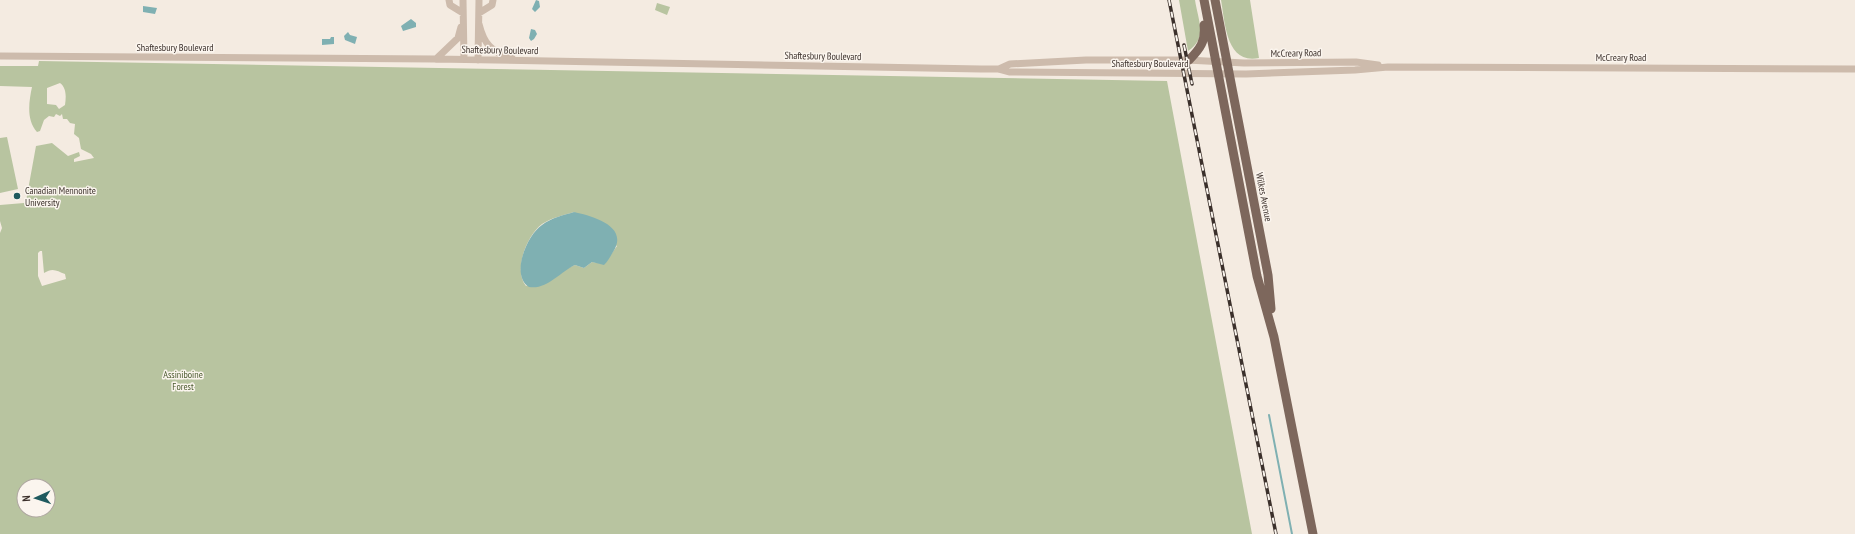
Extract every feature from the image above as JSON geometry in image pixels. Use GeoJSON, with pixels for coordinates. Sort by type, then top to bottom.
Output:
{"type":"FeatureCollection","features":[{"type":"Feature","properties":{"kind":"main road"},"geometry":{"type":"LineString","coordinates":[[1189,60],[1201,47],[1204,40],[1205,32],[1202,0]]}},
{"type":"Feature","properties":{"kind":"main road","name":"Wilkes Avenue"},"geometry":{"type":"LineString","coordinates":[[1202,0],[1216,62],[1258,276],[1274,336],[1313,534]]}},
{"type":"Feature","properties":{"kind":"main road","name":"Wilkes Avenue"},"geometry":{"type":"LineString","coordinates":[[1215,0],[1268,275],[1274,336]]}},
{"type":"Feature","properties":{"kind":"street"},"geometry":{"type":"LineString","coordinates":[[449,0],[450,5],[463,13]]}},
{"type":"Feature","properties":{"kind":"street"},"geometry":{"type":"LineString","coordinates":[[463,0],[464,60]]}},
{"type":"Feature","properties":{"kind":"street"},"geometry":{"type":"LineString","coordinates":[[478,60],[479,0]]}},
{"type":"Feature","properties":{"kind":"street"},"geometry":{"type":"LineString","coordinates":[[479,13],[492,5],[493,0]]}},
{"type":"Feature","properties":{"kind":"street"},"geometry":{"type":"LineString","coordinates":[[436,59],[458,38],[463,23]]}},
{"type":"Feature","properties":{"kind":"street"},"geometry":{"type":"LineString","coordinates":[[478,24],[482,37],[488,46],[498,53],[521,60]]}},
{"type":"Feature","properties":{"kind":"street","name":"Shaftesbury Boulevard"},"geometry":{"type":"LineString","coordinates":[[0,56],[521,60],[999,69],[1010,72],[1230,74]]}},
{"type":"Feature","properties":{"kind":"street","name":"Shaftesbury Boulevard"},"geometry":{"type":"LineString","coordinates":[[999,69],[1010,64],[1086,60],[1189,60],[1227,62]]}},
{"type":"Feature","properties":{"kind":"street","name":"McCreary Road"},"geometry":{"type":"LineString","coordinates":[[1227,62],[1356,62],[1388,66],[1855,69]]}},
{"type":"Feature","properties":{"kind":"street","name":"McCreary Road"},"geometry":{"type":"LineString","coordinates":[[1230,74],[1355,70],[1388,66]]}},
{"type":"Feature","properties":{"kind":"green space"},"geometry":{"type":"Polygon","coordinates":[[[1179,0],[1195,0],[1199,21],[1200,34],[1198,40],[1188,51],[1179,0]]]}},
{"type":"Feature","properties":{"kind":"green space"},"geometry":{"type":"Polygon","coordinates":[[[1221,0],[1250,0],[1259,58],[1248,58],[1240,55],[1234,49],[1226,30],[1221,0]]]}},
{"type":"Feature","properties":{"kind":"green space"},"geometry":{"type":"Polygon","coordinates":[[[657,3],[670,7],[667,15],[655,10],[657,3]]]}},
{"type":"Feature","properties":{"kind":"green space","name":"Assiniboine Forest"},"geometry":{"type":"Polygon","coordinates":[[[39,61],[1167,81],[1252,534],[0,534],[0,233],[2,228],[0,221],[0,205],[24,203],[26,201],[36,146],[52,143],[68,156],[79,152],[80,156],[74,159],[74,162],[94,158],[91,154],[81,149],[79,138],[74,134],[75,124],[70,123],[67,119],[63,119],[62,114],[60,116],[56,114],[54,117],[49,116],[44,120],[40,131],[37,132],[31,122],[29,110],[32,87],[0,86],[0,66],[38,66],[39,61]],[[60,83],[47,88],[47,104],[56,105],[59,109],[65,105],[66,99],[66,93],[60,83]],[[574,212],[553,218],[542,224],[531,236],[521,262],[522,279],[526,286],[575,265],[584,268],[592,262],[604,264],[617,246],[574,212]],[[42,251],[38,253],[38,276],[42,286],[66,279],[65,274],[55,270],[50,270],[44,273],[42,251]]]}},
{"type":"Feature","properties":{"kind":"green space"},"geometry":{"type":"Polygon","coordinates":[[[7,137],[18,189],[0,193],[0,138],[7,137]]]}},
{"type":"Feature","properties":{"kind":"water"},"geometry":{"type":"Polygon","coordinates":[[[536,0],[539,1],[540,7],[535,12],[532,9],[536,0]]]}},
{"type":"Feature","properties":{"kind":"water"},"geometry":{"type":"Polygon","coordinates":[[[143,6],[157,8],[155,14],[143,12],[143,6]]]}},
{"type":"Feature","properties":{"kind":"water"},"geometry":{"type":"Polygon","coordinates":[[[411,19],[416,23],[416,27],[403,31],[401,26],[411,19]]]}},
{"type":"Feature","properties":{"kind":"water"},"geometry":{"type":"Polygon","coordinates":[[[531,29],[535,30],[537,34],[531,41],[529,38],[531,29]]]}},
{"type":"Feature","properties":{"kind":"water"},"geometry":{"type":"Polygon","coordinates":[[[348,32],[350,35],[357,37],[355,44],[345,40],[344,36],[348,32]]]}},
{"type":"Feature","properties":{"kind":"water"},"geometry":{"type":"Polygon","coordinates":[[[331,37],[334,37],[334,44],[322,45],[322,39],[330,39],[331,37]]]}},
{"type":"Feature","properties":{"kind":"water"},"geometry":{"type":"Polygon","coordinates":[[[574,212],[590,216],[607,224],[617,235],[617,243],[607,262],[604,265],[592,262],[584,268],[575,265],[542,286],[529,287],[523,281],[521,265],[526,246],[531,237],[536,230],[549,220],[574,212]]]}},
{"type":"Feature","properties":{"kind":"waterway"},"geometry":{"type":"LineString","coordinates":[[1269,415],[1292,534]]}},
{"type":"Feature","properties":{"kind":"railway"},"geometry":{"type":"LineString","coordinates":[[1169,0],[1276,534]]}},
{"type":"Feature","properties":{"kind":"railway"},"geometry":{"type":"LineString","coordinates":[[1184,45],[1192,84]]}},
{"type":"Feature","properties":{"kind":"place","name":"Canadian Mennonite University"},"geometry":{"type":"Point","coordinates":[17,196]}}]}
